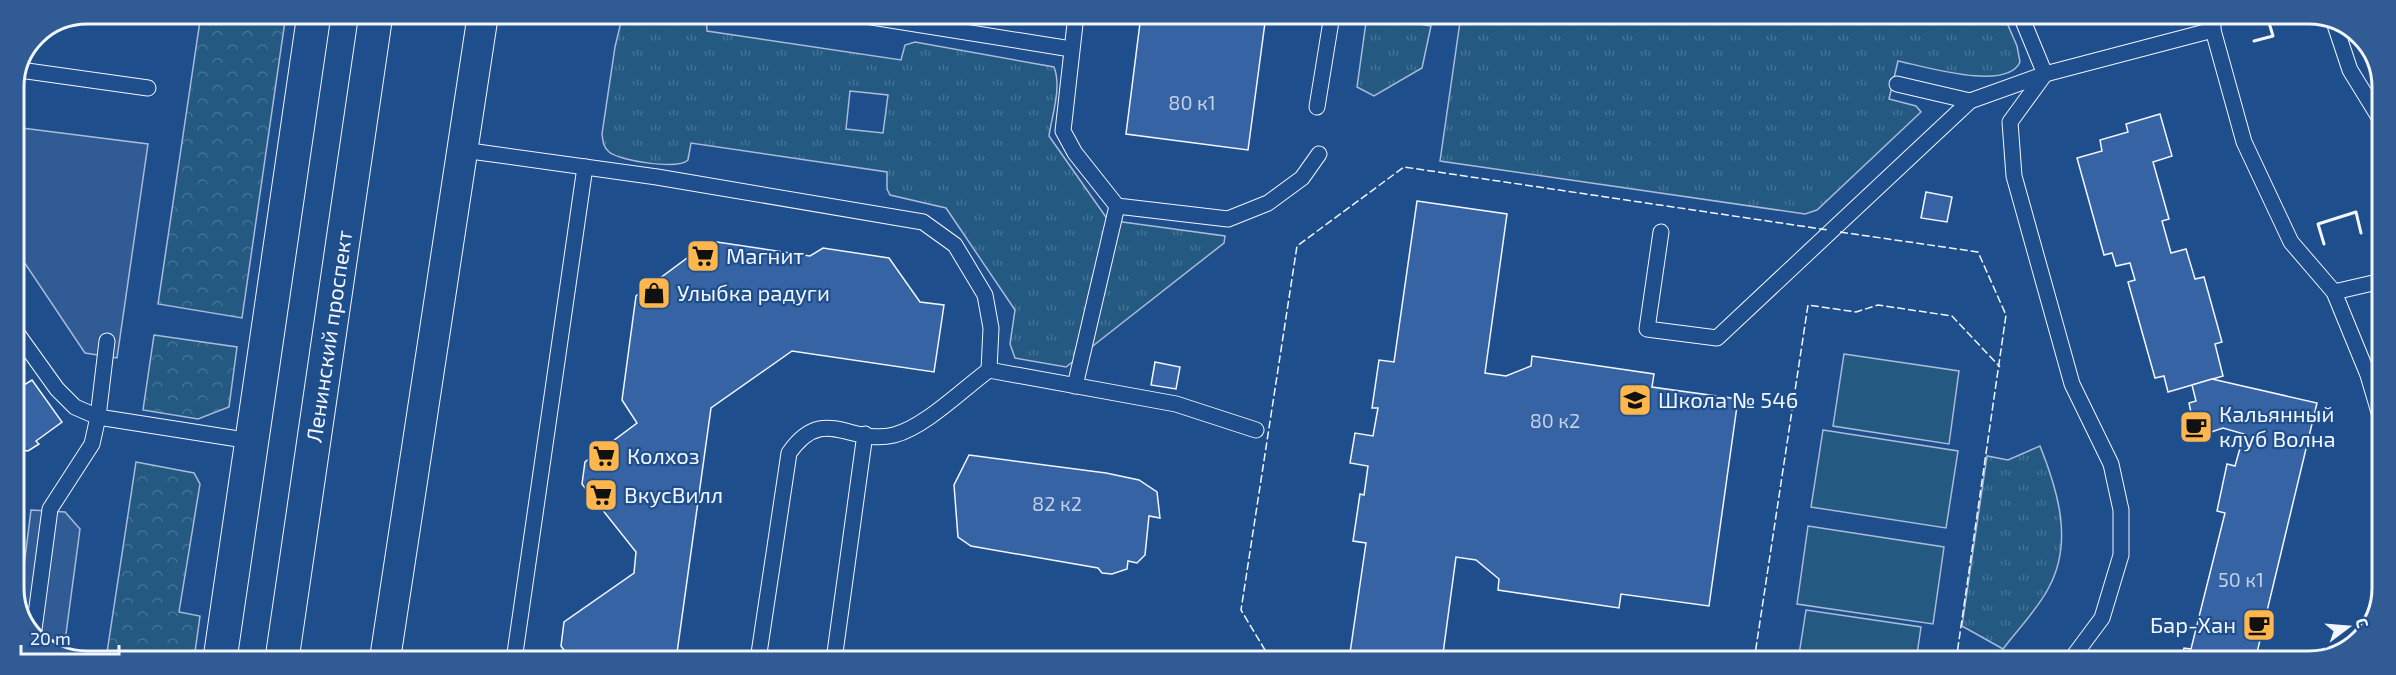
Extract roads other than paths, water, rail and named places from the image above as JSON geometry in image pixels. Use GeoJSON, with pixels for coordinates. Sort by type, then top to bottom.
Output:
{"type":"FeatureCollection","features":[{"type":"Feature","properties":{"kind":"main road"},"geometry":{"type":"LineString","coordinates":[[221,651],[313,24]]}},
{"type":"Feature","properties":{"kind":"main road","name":"Ленинский проспект"},"geometry":{"type":"LineString","coordinates":[[283,651],[375,24]]}},
{"type":"Feature","properties":{"kind":"street"},"geometry":{"type":"LineString","coordinates":[[386,651],[482,24]]}},
{"type":"Feature","properties":{"kind":"lane"},"geometry":{"type":"LineString","coordinates":[[914,24],[1071,50]]}},
{"type":"Feature","properties":{"kind":"lane"},"geometry":{"type":"LineString","coordinates":[[1075,24],[1063,131],[1075,153],[1117,206],[1228,219],[1268,203],[1302,178],[1319,154]]}},
{"type":"Feature","properties":{"kind":"lane"},"geometry":{"type":"LineString","coordinates":[[1317,107],[1331,24]]}},
{"type":"Feature","properties":{"kind":"lane"},"geometry":{"type":"LineString","coordinates":[[2024,24],[2044,74]]}},
{"type":"Feature","properties":{"kind":"lane"},"geometry":{"type":"LineString","coordinates":[[1661,232],[1647,329],[1716,338],[1970,101],[2044,74],[2210,24]]}},
{"type":"Feature","properties":{"kind":"lane"},"geometry":{"type":"LineString","coordinates":[[2213,24],[2244,142],[2291,242],[2334,292],[2372,389]]}},
{"type":"Feature","properties":{"kind":"lane"},"geometry":{"type":"LineString","coordinates":[[2337,31],[2350,70],[2372,106]]}},
{"type":"Feature","properties":{"kind":"lane"},"geometry":{"type":"LineString","coordinates":[[26,71],[148,88]]}},
{"type":"Feature","properties":{"kind":"lane"},"geometry":{"type":"LineString","coordinates":[[2044,74],[2010,122],[2014,176],[2072,384],[2111,464],[2121,510],[2121,555],[2102,618],[2077,651]]}},
{"type":"Feature","properties":{"kind":"lane"},"geometry":{"type":"LineString","coordinates":[[1897,84],[1970,101]]}},
{"type":"Feature","properties":{"kind":"lane"},"geometry":{"type":"LineString","coordinates":[[463,150],[657,177],[923,222],[955,245],[985,295],[991,328],[989,370]]}},
{"type":"Feature","properties":{"kind":"lane"},"geometry":{"type":"LineString","coordinates":[[514,651],[585,167]]}},
{"type":"Feature","properties":{"kind":"lane"},"geometry":{"type":"LineString","coordinates":[[1075,386],[1117,206]]}},
{"type":"Feature","properties":{"kind":"lane"},"geometry":{"type":"LineString","coordinates":[[2334,292],[2372,283]]}},
{"type":"Feature","properties":{"kind":"lane"},"geometry":{"type":"LineString","coordinates":[[35,624],[50,509],[92,444],[98,417],[107,341]]}},
{"type":"Feature","properties":{"kind":"lane"},"geometry":{"type":"LineString","coordinates":[[24,343],[57,389],[75,407],[98,417],[251,441]]}},
{"type":"Feature","properties":{"kind":"lane"},"geometry":{"type":"LineString","coordinates":[[759,651],[789,453],[800,437],[816,427],[865,434],[893,435],[917,424],[989,370],[1176,404],[1257,430]]}},
{"type":"Feature","properties":{"kind":"lane"},"geometry":{"type":"LineString","coordinates":[[835,651],[865,434]]}},
{"type":"Feature","properties":{"kind":"place","name":"Магнит"},"geometry":{"type":"Point","coordinates":[703,256]}},
{"type":"Feature","properties":{"kind":"place","name":"Улыбка радуги"},"geometry":{"type":"Point","coordinates":[654,293]}},
{"type":"Feature","properties":{"kind":"place","name":"Школа № 546"},"geometry":{"type":"Point","coordinates":[1635,400]}},
{"type":"Feature","properties":{"kind":"place","name":"Кальянный клуб Волна"},"geometry":{"type":"Point","coordinates":[2196,427]}},
{"type":"Feature","properties":{"kind":"place","name":"Колхоз"},"geometry":{"type":"Point","coordinates":[604,456]}},
{"type":"Feature","properties":{"kind":"place","name":"ВкусВилл"},"geometry":{"type":"Point","coordinates":[601,495]}},
{"type":"Feature","properties":{"kind":"place","name":"Бар-Хан"},"geometry":{"type":"Point","coordinates":[2259,625]}}]}
